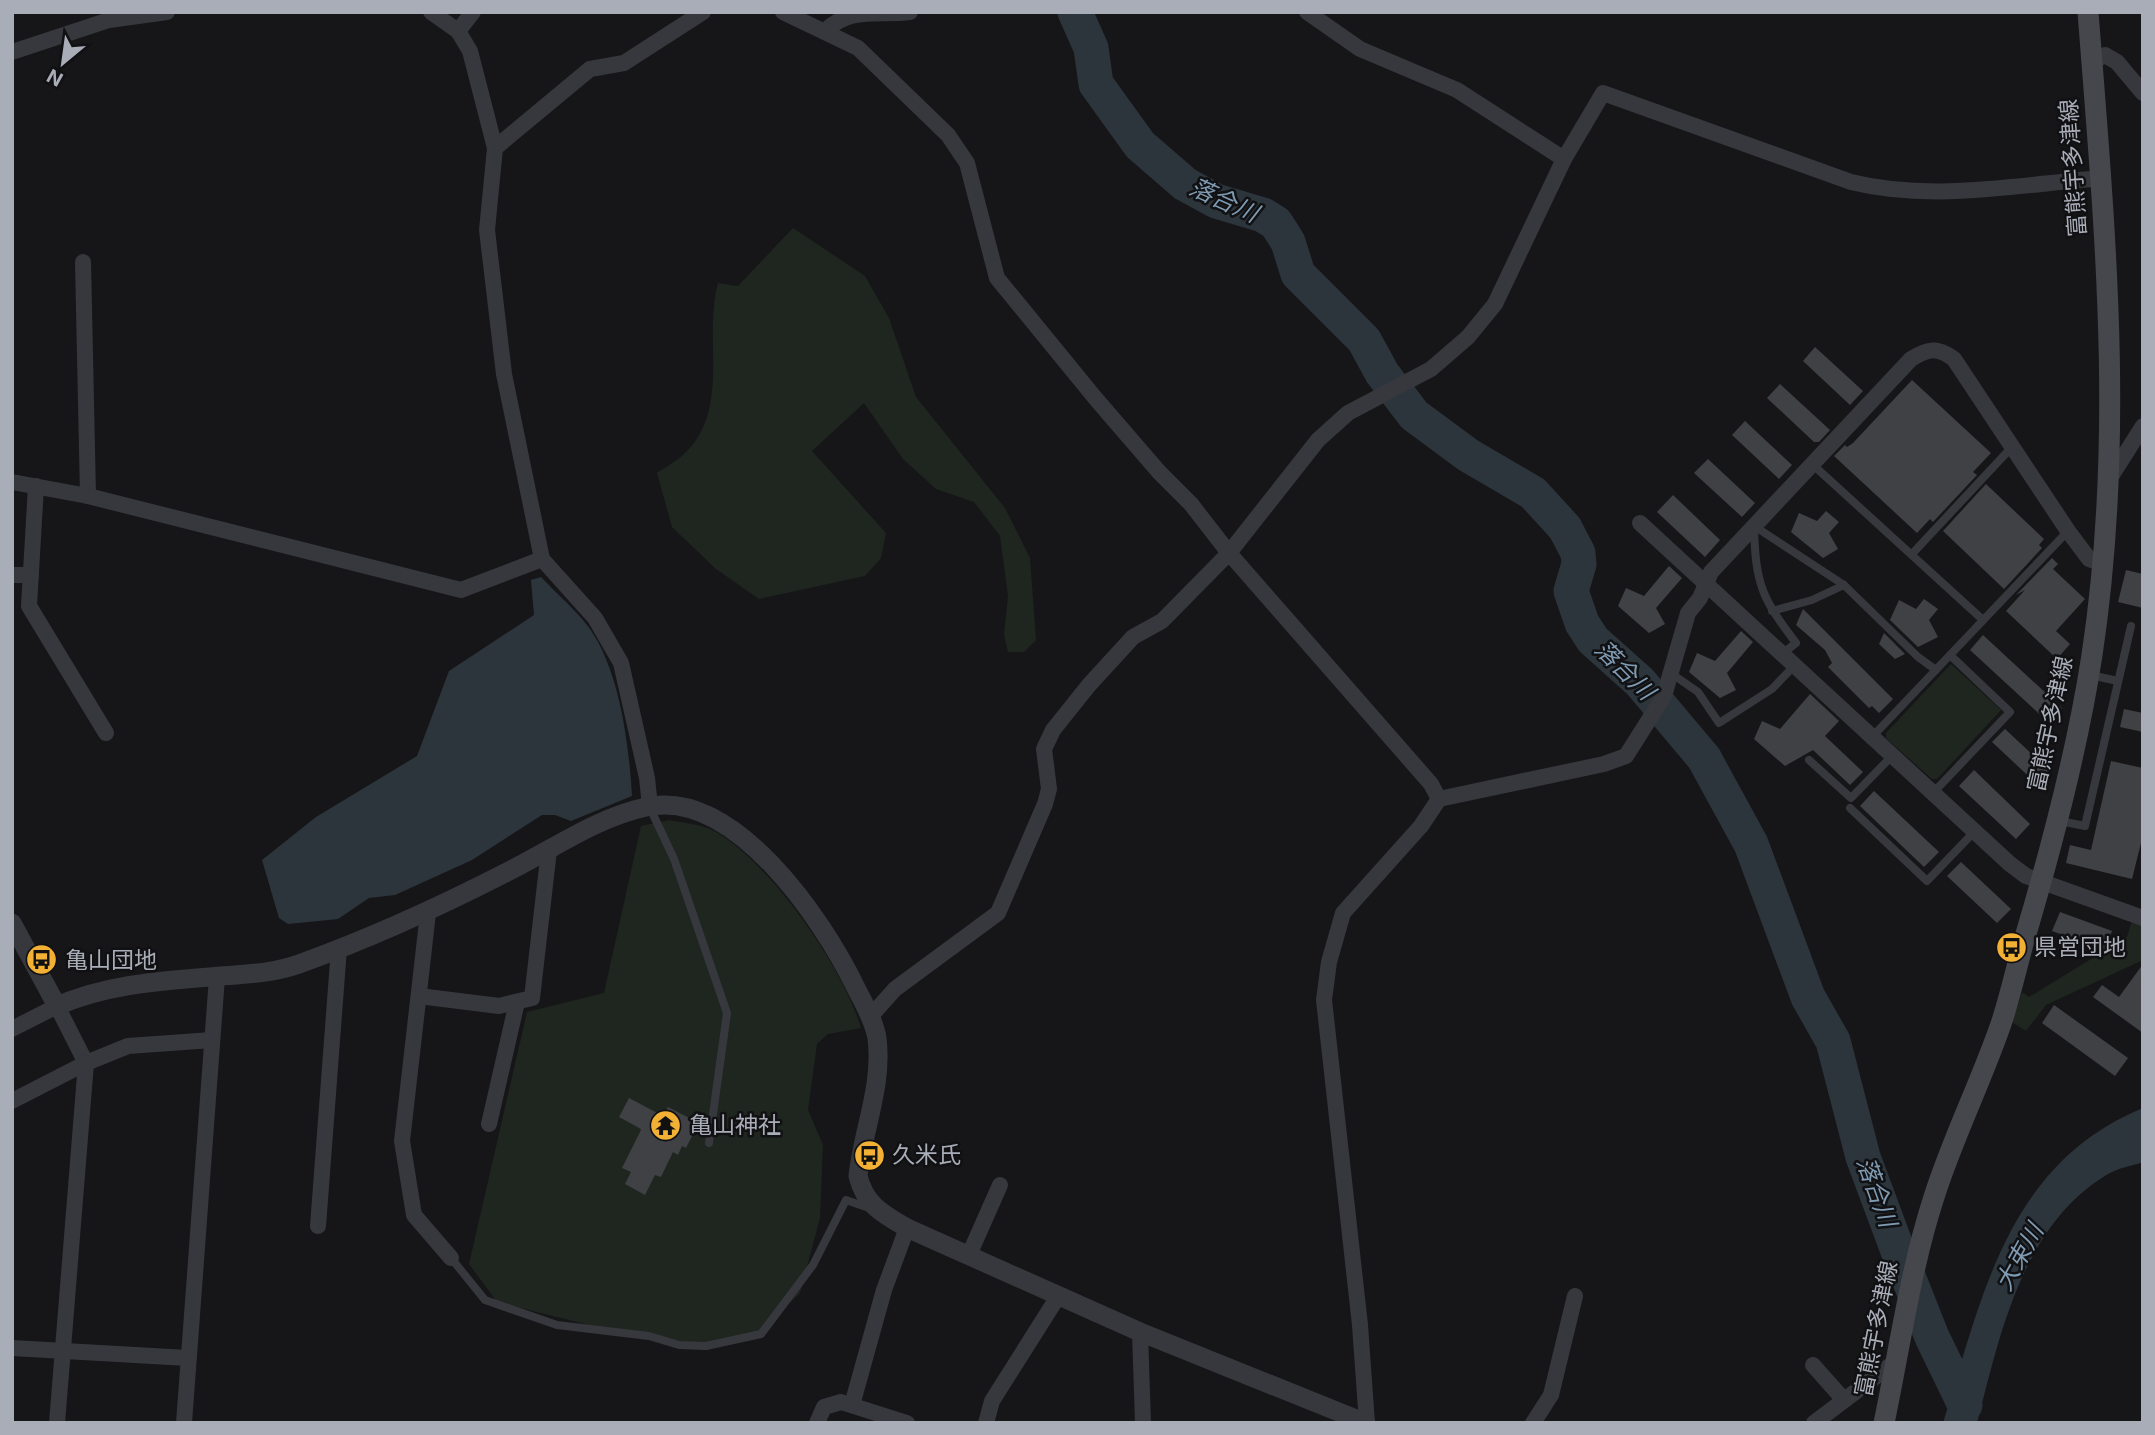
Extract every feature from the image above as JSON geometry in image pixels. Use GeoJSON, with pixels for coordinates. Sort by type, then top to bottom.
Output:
{"type":"FeatureCollection","features":[{"type":"Feature","properties":{"kind":"main road","name":"富熊宇多津線"},"geometry":{"type":"LineString","coordinates":[[1884,1423],[1914,1262],[1935,1194],[2001,1022],[2042,882],[2088,674],[2103,564],[2110,478],[2112,370],[2088,12]]}},
{"type":"Feature","properties":{"kind":"street"},"geometry":{"type":"LineString","coordinates":[[12,52],[109,20],[167,12]]}},
{"type":"Feature","properties":{"kind":"street"},"geometry":{"type":"LineString","coordinates":[[431,12],[458,31],[470,51],[495,148],[487,230],[504,374],[542,559],[595,618],[621,663],[647,778],[650,806]]}},
{"type":"Feature","properties":{"kind":"street"},"geometry":{"type":"LineString","coordinates":[[458,31],[473,12]]}},
{"type":"Feature","properties":{"kind":"street"},"geometry":{"type":"LineString","coordinates":[[495,148],[590,69],[624,63],[703,12]]}},
{"type":"Feature","properties":{"kind":"street"},"geometry":{"type":"LineString","coordinates":[[783,12],[858,48],[948,135],[967,163],[997,278],[1096,399],[1159,472],[1191,504],[1229,553],[1431,783],[1439,799]]}},
{"type":"Feature","properties":{"kind":"street"},"geometry":{"type":"LineString","coordinates":[[825,31],[838,18],[850,15],[910,12]]}},
{"type":"Feature","properties":{"kind":"street"},"geometry":{"type":"LineString","coordinates":[[1307,12],[1360,49],[1457,90],[1564,159]]}},
{"type":"Feature","properties":{"kind":"street"},"geometry":{"type":"LineString","coordinates":[[2092,62],[2105,55],[2117,62],[2143,93]]}},
{"type":"Feature","properties":{"kind":"street"},"geometry":{"type":"LineString","coordinates":[[870,1017],[895,989],[998,913],[1045,804],[1049,789],[1044,749],[1053,730],[1088,685],[1133,637],[1162,621],[1229,553],[1318,440],[1348,413],[1431,369],[1481,322],[1495,304],[1564,159],[1603,93],[1851,182],[1882,190],[1932,193],[2101,178]]}},
{"type":"Feature","properties":{"kind":"street"},"geometry":{"type":"LineString","coordinates":[[83,262],[88,496]]}},
{"type":"Feature","properties":{"kind":"street"},"geometry":{"type":"LineString","coordinates":[[12,1029],[57,1006],[107,988],[265,973],[339,948],[428,913],[599,821],[650,806],[678,807],[698,812],[724,825],[747,842],[801,898],[821,924],[870,1017],[877,1035],[878,1084],[858,1176],[861,1191],[878,1211],[907,1228],[1140,1332],[1367,1423],[1360,1325],[1324,1000],[1329,962],[1343,914],[1421,826],[1439,799],[1604,764],[1626,756],[1664,696],[1672,674],[1681,630],[1688,613],[1700,598],[1711,572],[1911,359],[1927,349],[1941,350],[1954,359],[2068,531],[2089,559],[2103,564]]}},
{"type":"Feature","properties":{"kind":"street"},"geometry":{"type":"LineString","coordinates":[[2110,478],[2143,426]]}},
{"type":"Feature","properties":{"kind":"street"},"geometry":{"type":"LineString","coordinates":[[12,482],[88,496],[461,590],[542,559]]}},
{"type":"Feature","properties":{"kind":"street"},"geometry":{"type":"LineString","coordinates":[[36,486],[29,607],[106,733]]}},
{"type":"Feature","properties":{"kind":"street"},"geometry":{"type":"LineString","coordinates":[[1640,523],[2010,864],[2026,876],[2143,918]]}},
{"type":"Feature","properties":{"kind":"street"},"geometry":{"type":"LineString","coordinates":[[12,575],[31,575]]}},
{"type":"Feature","properties":{"kind":"street"},"geometry":{"type":"LineString","coordinates":[[419,996],[499,1006],[532,998],[549,850]]}},
{"type":"Feature","properties":{"kind":"street"},"geometry":{"type":"LineString","coordinates":[[428,913],[402,1141],[414,1215],[451,1258]]}},
{"type":"Feature","properties":{"kind":"street"},"geometry":{"type":"LineString","coordinates":[[12,923],[86,1063],[57,1423]]}},
{"type":"Feature","properties":{"kind":"street"},"geometry":{"type":"LineString","coordinates":[[318,1226],[339,948]]}},
{"type":"Feature","properties":{"kind":"street"},"geometry":{"type":"LineString","coordinates":[[184,1423],[217,977]]}},
{"type":"Feature","properties":{"kind":"street"},"geometry":{"type":"LineString","coordinates":[[489,1124],[517,1002]]}},
{"type":"Feature","properties":{"kind":"street"},"geometry":{"type":"LineString","coordinates":[[12,1101],[86,1063],[128,1046],[212,1040]]}},
{"type":"Feature","properties":{"kind":"street"},"geometry":{"type":"LineString","coordinates":[[969,1255],[1000,1185]]}},
{"type":"Feature","properties":{"kind":"street"},"geometry":{"type":"LineString","coordinates":[[852,1405],[872,1330],[907,1228]]}},
{"type":"Feature","properties":{"kind":"street"},"geometry":{"type":"LineString","coordinates":[[986,1423],[992,1401],[1059,1295]]}},
{"type":"Feature","properties":{"kind":"street"},"geometry":{"type":"LineString","coordinates":[[1534,1423],[1551,1395],[1575,1296]]}},
{"type":"Feature","properties":{"kind":"street"},"geometry":{"type":"LineString","coordinates":[[1140,1332],[1143,1423]]}},
{"type":"Feature","properties":{"kind":"street"},"geometry":{"type":"LineString","coordinates":[[12,1348],[188,1358]]}},
{"type":"Feature","properties":{"kind":"street"},"geometry":{"type":"LineString","coordinates":[[1814,1423],[1895,1362]]}},
{"type":"Feature","properties":{"kind":"street"},"geometry":{"type":"LineString","coordinates":[[1813,1365],[1844,1400]]}},
{"type":"Feature","properties":{"kind":"street"},"geometry":{"type":"LineString","coordinates":[[817,1423],[824,1407],[841,1402],[906,1423]]}},
{"type":"Feature","properties":{"kind":"lane"},"geometry":{"type":"LineString","coordinates":[[1912,554],[2011,448]]}},
{"type":"Feature","properties":{"kind":"lane"},"geometry":{"type":"LineString","coordinates":[[1812,464],[1983,620]]}},
{"type":"Feature","properties":{"kind":"lane"},"geometry":{"type":"LineString","coordinates":[[1754,526],[1844,585],[1918,657],[1936,670]]}},
{"type":"Feature","properties":{"kind":"lane"},"geometry":{"type":"LineString","coordinates":[[1754,526],[1754,560],[1760,589],[1772,611],[1796,642],[1781,654]]}},
{"type":"Feature","properties":{"kind":"lane"},"geometry":{"type":"LineString","coordinates":[[1871,738],[2068,531]]}},
{"type":"Feature","properties":{"kind":"lane"},"geometry":{"type":"LineString","coordinates":[[1772,611],[1812,600],[1844,585]]}},
{"type":"Feature","properties":{"kind":"lane"},"geometry":{"type":"LineString","coordinates":[[2057,820],[2085,825],[2131,626]]}},
{"type":"Feature","properties":{"kind":"lane"},"geometry":{"type":"LineString","coordinates":[[1932,794],[2010,712],[1950,655]]}},
{"type":"Feature","properties":{"kind":"lane"},"geometry":{"type":"LineString","coordinates":[[1672,674],[1698,692],[1719,723],[1772,689],[1794,666]]}},
{"type":"Feature","properties":{"kind":"lane"},"geometry":{"type":"LineString","coordinates":[[2088,674],[2118,681]]}},
{"type":"Feature","properties":{"kind":"lane"},"geometry":{"type":"LineString","coordinates":[[1809,760],[1852,798],[1892,756]]}},
{"type":"Feature","properties":{"kind":"lane"},"geometry":{"type":"LineString","coordinates":[[650,806],[674,859],[727,1013],[709,1143]]}},
{"type":"Feature","properties":{"kind":"lane"},"geometry":{"type":"LineString","coordinates":[[1850,808],[1927,881],[1974,832]]}},
{"type":"Feature","properties":{"kind":"lane"},"geometry":{"type":"LineString","coordinates":[[451,1258],[485,1300],[495,1305],[557,1325],[649,1336],[679,1345],[706,1346],[761,1334],[813,1265],[846,1200],[878,1211]]}},
{"type":"Feature","properties":{"kind":"shaded area"},"geometry":{"type":"Polygon","coordinates":[[[793,228],[865,276],[889,318],[916,397],[1005,508],[1030,558],[1036,640],[1024,652],[1008,652],[1004,635],[1008,596],[1000,536],[974,502],[936,489],[903,459],[864,403],[812,451],[886,533],[881,558],[865,576],[759,599],[716,569],[672,527],[657,473],[688,450],[701,432],[708,413],[712,392],[714,304],[718,283],[738,286],[793,228]]]}},
{"type":"Feature","properties":{"kind":"shaded area"},"geometry":{"type":"Polygon","coordinates":[[[1951,664],[2001,710],[1937,779],[1932,779],[1886,738],[1886,733],[1951,664]]]}},
{"type":"Feature","properties":{"kind":"shaded area"},"geometry":{"type":"Polygon","coordinates":[[[669,820],[711,829],[737,847],[759,868],[781,892],[822,948],[852,1003],[861,1028],[828,1034],[817,1044],[808,1110],[823,1145],[820,1218],[800,1293],[762,1330],[712,1343],[657,1342],[497,1302],[469,1264],[527,1012],[604,993],[641,826],[669,820]]]}},
{"type":"Feature","properties":{"kind":"shaded area"},"geometry":{"type":"Polygon","coordinates":[[[2132,920],[2143,925],[2143,960],[2046,1005],[2026,1031],[2012,1022],[2022,992],[2029,997],[2127,937],[2132,920]]]}},
{"type":"Feature","properties":{"kind":"water"},"geometry":{"type":"Polygon","coordinates":[[[541,577],[590,629],[609,666],[621,709],[632,796],[571,821],[555,815],[542,815],[472,860],[395,895],[369,898],[338,919],[288,924],[279,918],[262,860],[316,817],[417,756],[449,671],[534,615],[531,580],[541,577]]]}},
{"type":"Feature","properties":{"kind":"water","name":"大束川"},"geometry":{"type":"Polygon","coordinates":[[[2143,1108],[2143,1162],[2108,1174],[2079,1196],[2054,1222],[2019,1285],[1995,1354],[1977,1423],[1943,1423],[1988,1283],[2007,1239],[2030,1199],[2060,1163],[2097,1132],[2143,1108]]]}},
{"type":"Feature","properties":{"kind":"building"},"geometry":{"type":"Polygon","coordinates":[[[1815,347],[1863,391],[1850,405],[1803,361],[1815,347]]]}},
{"type":"Feature","properties":{"kind":"building"},"geometry":{"type":"Polygon","coordinates":[[[1912,380],[1991,453],[1973,472],[1977,475],[1933,522],[1930,519],[1917,533],[1834,456],[1845,445],[1847,447],[1853,443],[1912,380]]]}},
{"type":"Feature","properties":{"kind":"building"},"geometry":{"type":"Polygon","coordinates":[[[1780,384],[1830,430],[1819,442],[1814,442],[1767,398],[1780,384]]]}},
{"type":"Feature","properties":{"kind":"building"},"geometry":{"type":"Polygon","coordinates":[[[1745,421],[1792,465],[1779,479],[1732,435],[1745,421]]]}},
{"type":"Feature","properties":{"kind":"building"},"geometry":{"type":"Polygon","coordinates":[[[1708,459],[1755,503],[1742,517],[1694,473],[1708,459]]]}},
{"type":"Feature","properties":{"kind":"building"},"geometry":{"type":"Polygon","coordinates":[[[1986,484],[2044,539],[2039,545],[2042,548],[2004,589],[1943,531],[1986,484]]]}},
{"type":"Feature","properties":{"kind":"building"},"geometry":{"type":"Polygon","coordinates":[[[1673,495],[1720,540],[1705,557],[1657,512],[1673,495]]]}},
{"type":"Feature","properties":{"kind":"building"},"geometry":{"type":"Polygon","coordinates":[[[1826,511],[1839,522],[1829,533],[1838,549],[1823,558],[1791,532],[1799,513],[1817,521],[1826,511]]]}},
{"type":"Feature","properties":{"kind":"building"},"geometry":{"type":"Polygon","coordinates":[[[2052,558],[2058,564],[2053,569],[2085,599],[2056,631],[2070,644],[2057,659],[2006,611],[2025,590],[2016,595],[2052,558]]]}},
{"type":"Feature","properties":{"kind":"building"},"geometry":{"type":"Polygon","coordinates":[[[1669,566],[1682,578],[1656,608],[1665,624],[1649,633],[1618,606],[1626,588],[1644,596],[1669,566]]]}},
{"type":"Feature","properties":{"kind":"building"},"geometry":{"type":"Polygon","coordinates":[[[2126,570],[2143,574],[2143,608],[2118,602],[2126,570]]]}},
{"type":"Feature","properties":{"kind":"building"},"geometry":{"type":"Polygon","coordinates":[[[1924,599],[1938,609],[1929,620],[1938,637],[1918,647],[1890,620],[1899,600],[1916,609],[1924,599]]]}},
{"type":"Feature","properties":{"kind":"building"},"geometry":{"type":"Polygon","coordinates":[[[1803,609],[1893,699],[1879,713],[1872,706],[1869,708],[1828,667],[1832,663],[1825,650],[1796,625],[1803,609]]]}},
{"type":"Feature","properties":{"kind":"building"},"geometry":{"type":"Polygon","coordinates":[[[1741,631],[1753,642],[1727,673],[1736,690],[1720,698],[1689,672],[1697,653],[1715,661],[1741,631]]]}},
{"type":"Feature","properties":{"kind":"building"},"geometry":{"type":"Polygon","coordinates":[[[1884,633],[1905,654],[1895,659],[1879,644],[1884,633]]]}},
{"type":"Feature","properties":{"kind":"building"},"geometry":{"type":"Polygon","coordinates":[[[1983,635],[2062,708],[2048,722],[1970,650],[1983,635]]]}},
{"type":"Feature","properties":{"kind":"building"},"geometry":{"type":"Polygon","coordinates":[[[1810,694],[1839,721],[1825,736],[1863,772],[1850,785],[1813,750],[1785,766],[1754,739],[1762,721],[1780,729],[1810,694]]]}},
{"type":"Feature","properties":{"kind":"building"},"geometry":{"type":"Polygon","coordinates":[[[2124,709],[2143,713],[2143,732],[2120,727],[2124,709]]]}},
{"type":"Feature","properties":{"kind":"building"},"geometry":{"type":"Polygon","coordinates":[[[2005,729],[2051,772],[2038,785],[1992,742],[2005,729]]]}},
{"type":"Feature","properties":{"kind":"building"},"geometry":{"type":"Polygon","coordinates":[[[2111,761],[2143,768],[2143,835],[2132,879],[2066,863],[2070,845],[2091,850],[2111,761]]]}},
{"type":"Feature","properties":{"kind":"building"},"geometry":{"type":"Polygon","coordinates":[[[1974,770],[2030,824],[2016,839],[1959,786],[1974,770]]]}},
{"type":"Feature","properties":{"kind":"building"},"geometry":{"type":"Polygon","coordinates":[[[1874,791],[1939,852],[1924,867],[1860,806],[1874,791]]]}},
{"type":"Feature","properties":{"kind":"building"},"geometry":{"type":"Polygon","coordinates":[[[1961,862],[2011,909],[1997,923],[1947,876],[1961,862]]]}},
{"type":"Feature","properties":{"kind":"building"},"geometry":{"type":"Polygon","coordinates":[[[2060,912],[2112,931],[2105,950],[2052,931],[2060,912]]]}},
{"type":"Feature","properties":{"kind":"building"},"geometry":{"type":"Polygon","coordinates":[[[2143,964],[2143,1033],[2093,997],[2102,985],[2119,997],[2143,964]]]}},
{"type":"Feature","properties":{"kind":"building"},"geometry":{"type":"Polygon","coordinates":[[[2054,1005],[2128,1058],[2115,1076],[2042,1023],[2054,1005]]]}},
{"type":"Feature","properties":{"kind":"building"},"geometry":{"type":"Polygon","coordinates":[[[629,1098],[663,1116],[668,1107],[695,1121],[691,1128],[695,1130],[686,1148],[682,1146],[678,1155],[673,1152],[661,1177],[655,1175],[645,1195],[625,1184],[631,1172],[622,1168],[641,1129],[619,1117],[629,1098]]]}},
{"type":"Feature","properties":{"kind":"waterway","name":"落合川"},"geometry":{"type":"LineString","coordinates":[[1075,12],[1091,48],[1096,84],[1140,145],[1185,184],[1216,201],[1263,215],[1276,223],[1288,242],[1298,274],[1364,340],[1382,373],[1414,415],[1468,455],[1533,493],[1565,528],[1578,553],[1579,564],[1571,591],[1582,623],[1593,640],[1640,682],[1704,758],[1751,844],[1808,997],[1833,1041],[1863,1157],[1898,1251],[1932,1337],[1965,1405]]}},
{"type":"Feature","properties":{"kind":"place","name":"県営団地"},"geometry":{"type":"Point","coordinates":[2011,947]}},
{"type":"Feature","properties":{"kind":"place","name":"亀山団地"},"geometry":{"type":"Point","coordinates":[42,960]}},
{"type":"Feature","properties":{"kind":"place","name":"亀山神社"},"geometry":{"type":"Point","coordinates":[666,1125]}},
{"type":"Feature","properties":{"kind":"place","name":"久米氏"},"geometry":{"type":"Point","coordinates":[869,1155]}}]}
